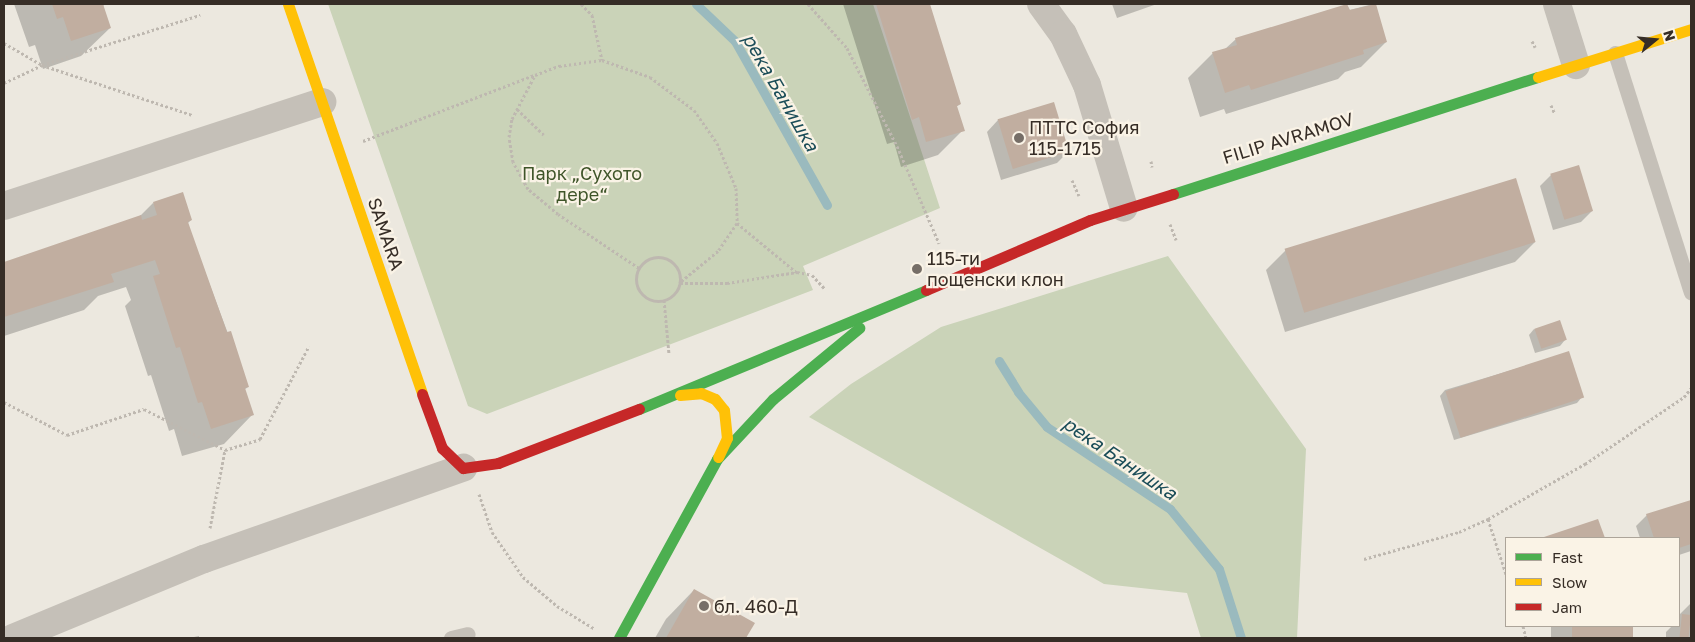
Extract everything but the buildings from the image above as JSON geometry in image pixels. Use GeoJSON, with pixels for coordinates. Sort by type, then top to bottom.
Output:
{"type":"FeatureCollection","features":[{"type":"Feature","properties":{"kind":"street","name":"SAMARA"},"geometry":{"type":"LineString","coordinates":[[288,4],[435,431],[442,448],[464,468]]}},
{"type":"Feature","properties":{"kind":"street"},"geometry":{"type":"LineString","coordinates":[[1041,4],[1063,34],[1087,85],[1124,208]]}},
{"type":"Feature","properties":{"kind":"street"},"geometry":{"type":"LineString","coordinates":[[1557,4],[1576,65]]}},
{"type":"Feature","properties":{"kind":"street","name":"FILIP AVRAMOV"},"geometry":{"type":"LineString","coordinates":[[901,298],[1124,208],[1691,29]]}},
{"type":"Feature","properties":{"kind":"street"},"geometry":{"type":"LineString","coordinates":[[4,206],[322,102]]}},
{"type":"Feature","properties":{"kind":"street"},"geometry":{"type":"LineString","coordinates":[[13,638],[204,559],[464,468],[498,463],[676,395],[901,298]]}},
{"type":"Feature","properties":{"kind":"street"},"geometry":{"type":"LineString","coordinates":[[717,460],[772,399],[834,346],[901,298]]}},
{"type":"Feature","properties":{"kind":"street"},"geometry":{"type":"LineString","coordinates":[[619,638],[717,460],[727,438],[724,410],[714,399],[701,393],[676,395]]}},
{"type":"Feature","properties":{"kind":"lane"},"geometry":{"type":"LineString","coordinates":[[1615,52],[1691,292]]}},
{"type":"Feature","properties":{"kind":"lane"},"geometry":{"type":"LineString","coordinates":[[451,638],[468,634]]}},
{"type":"Feature","properties":{"kind":"path"},"geometry":{"type":"LineString","coordinates":[[581,4],[592,16],[602,60]]}},
{"type":"Feature","properties":{"kind":"path"},"geometry":{"type":"LineString","coordinates":[[808,4],[847,48],[896,146],[939,243]]}},
{"type":"Feature","properties":{"kind":"path"},"geometry":{"type":"LineString","coordinates":[[4,83],[42,65],[200,15]]}},
{"type":"Feature","properties":{"kind":"path"},"geometry":{"type":"LineString","coordinates":[[1532,41],[1535,47]]}},
{"type":"Feature","properties":{"kind":"path"},"geometry":{"type":"LineString","coordinates":[[4,43],[42,65],[238,130]]}},
{"type":"Feature","properties":{"kind":"path"},"geometry":{"type":"LineString","coordinates":[[338,150],[559,66],[602,60],[650,77],[694,110],[717,143],[736,188],[737,223],[718,251],[679,283],[674,294],[664,300],[656,301],[642,296],[636,282],[639,268],[650,259],[665,259],[676,268],[679,283]]}},
{"type":"Feature","properties":{"kind":"path"},"geometry":{"type":"LineString","coordinates":[[535,75],[517,109],[509,137],[513,162],[528,188],[558,214],[639,268]]}},
{"type":"Feature","properties":{"kind":"path"},"geometry":{"type":"LineString","coordinates":[[1552,105],[1554,112]]}},
{"type":"Feature","properties":{"kind":"path"},"geometry":{"type":"LineString","coordinates":[[517,109],[544,135]]}},
{"type":"Feature","properties":{"kind":"path"},"geometry":{"type":"LineString","coordinates":[[1151,161],[1152,166]]}},
{"type":"Feature","properties":{"kind":"path"},"geometry":{"type":"LineString","coordinates":[[1072,180],[1081,200]]}},
{"type":"Feature","properties":{"kind":"path"},"geometry":{"type":"LineString","coordinates":[[737,223],[797,272]]}},
{"type":"Feature","properties":{"kind":"path"},"geometry":{"type":"LineString","coordinates":[[1170,223],[1176,240]]}},
{"type":"Feature","properties":{"kind":"path"},"geometry":{"type":"LineString","coordinates":[[679,283],[727,283],[797,272],[812,275],[825,289]]}},
{"type":"Feature","properties":{"kind":"path"},"geometry":{"type":"LineString","coordinates":[[664,300],[669,354]]}},
{"type":"Feature","properties":{"kind":"path"},"geometry":{"type":"LineString","coordinates":[[4,402],[67,434],[144,409],[226,450],[260,439],[310,346]]}},
{"type":"Feature","properties":{"kind":"path"},"geometry":{"type":"LineString","coordinates":[[1364,559],[1459,532],[1488,519],[1585,464],[1684,397],[1691,388]]}},
{"type":"Feature","properties":{"kind":"path"},"geometry":{"type":"LineString","coordinates":[[204,559],[226,450]]}},
{"type":"Feature","properties":{"kind":"path"},"geometry":{"type":"LineString","coordinates":[[464,468],[483,502],[492,532],[523,577],[557,606],[604,634]]}},
{"type":"Feature","properties":{"kind":"path"},"geometry":{"type":"LineString","coordinates":[[1488,519],[1505,571]]}},
{"type":"Feature","properties":{"kind":"green space","name":"Парк „Сухото дере“"},"geometry":{"type":"Polygon","coordinates":[[[328,4],[873,4],[940,208],[803,266],[813,290],[487,414],[468,406],[328,4]]]}},
{"type":"Feature","properties":{"kind":"green space"},"geometry":{"type":"Polygon","coordinates":[[[1168,256],[1306,449],[1297,638],[1201,638],[1187,593],[1104,584],[809,417],[851,384],[941,327],[1168,256]]]}},
{"type":"Feature","properties":{"kind":"waterway","name":"река Банишка"},"geometry":{"type":"LineString","coordinates":[[696,4],[735,41],[827,205]]}},
{"type":"Feature","properties":{"kind":"waterway","name":"река Банишка"},"geometry":{"type":"LineString","coordinates":[[999,361],[1018,392],[1047,427],[1170,509],[1219,569],[1241,638]]}},
{"type":"Feature","properties":{"kind":"traffic: fast"},"geometry":{"type":"LineString","coordinates":[[1173,194],[1538,77]]}},
{"type":"Feature","properties":{"kind":"traffic: fast"},"geometry":{"type":"LineString","coordinates":[[639,409],[926,290]]}},
{"type":"Feature","properties":{"kind":"traffic: fast"},"geometry":{"type":"LineString","coordinates":[[619,638],[717,459],[773,399],[859,328]]}},
{"type":"Feature","properties":{"kind":"traffic: slow"},"geometry":{"type":"LineString","coordinates":[[288,4],[422,394]]}},
{"type":"Feature","properties":{"kind":"traffic: slow"},"geometry":{"type":"LineString","coordinates":[[1538,77],[1691,29]]}},
{"type":"Feature","properties":{"kind":"traffic: slow"},"geometry":{"type":"LineString","coordinates":[[680,395],[701,393],[715,399],[724,410],[727,438],[718,457]]}},
{"type":"Feature","properties":{"kind":"traffic: jam"},"geometry":{"type":"LineString","coordinates":[[926,290],[1090,220],[1173,194]]}},
{"type":"Feature","properties":{"kind":"traffic: jam"},"geometry":{"type":"LineString","coordinates":[[422,394],[442,448],[463,468],[498,463],[639,409]]}},
{"type":"Feature","properties":{"kind":"place","name":"ПТТС София 115-1715"},"geometry":{"type":"Point","coordinates":[1019,138]}},
{"type":"Feature","properties":{"kind":"place","name":"115-ти пощенски клон"},"geometry":{"type":"Point","coordinates":[917,269]}},
{"type":"Feature","properties":{"kind":"place","name":"бл. 460-Д"},"geometry":{"type":"Point","coordinates":[704,606]}}]}
